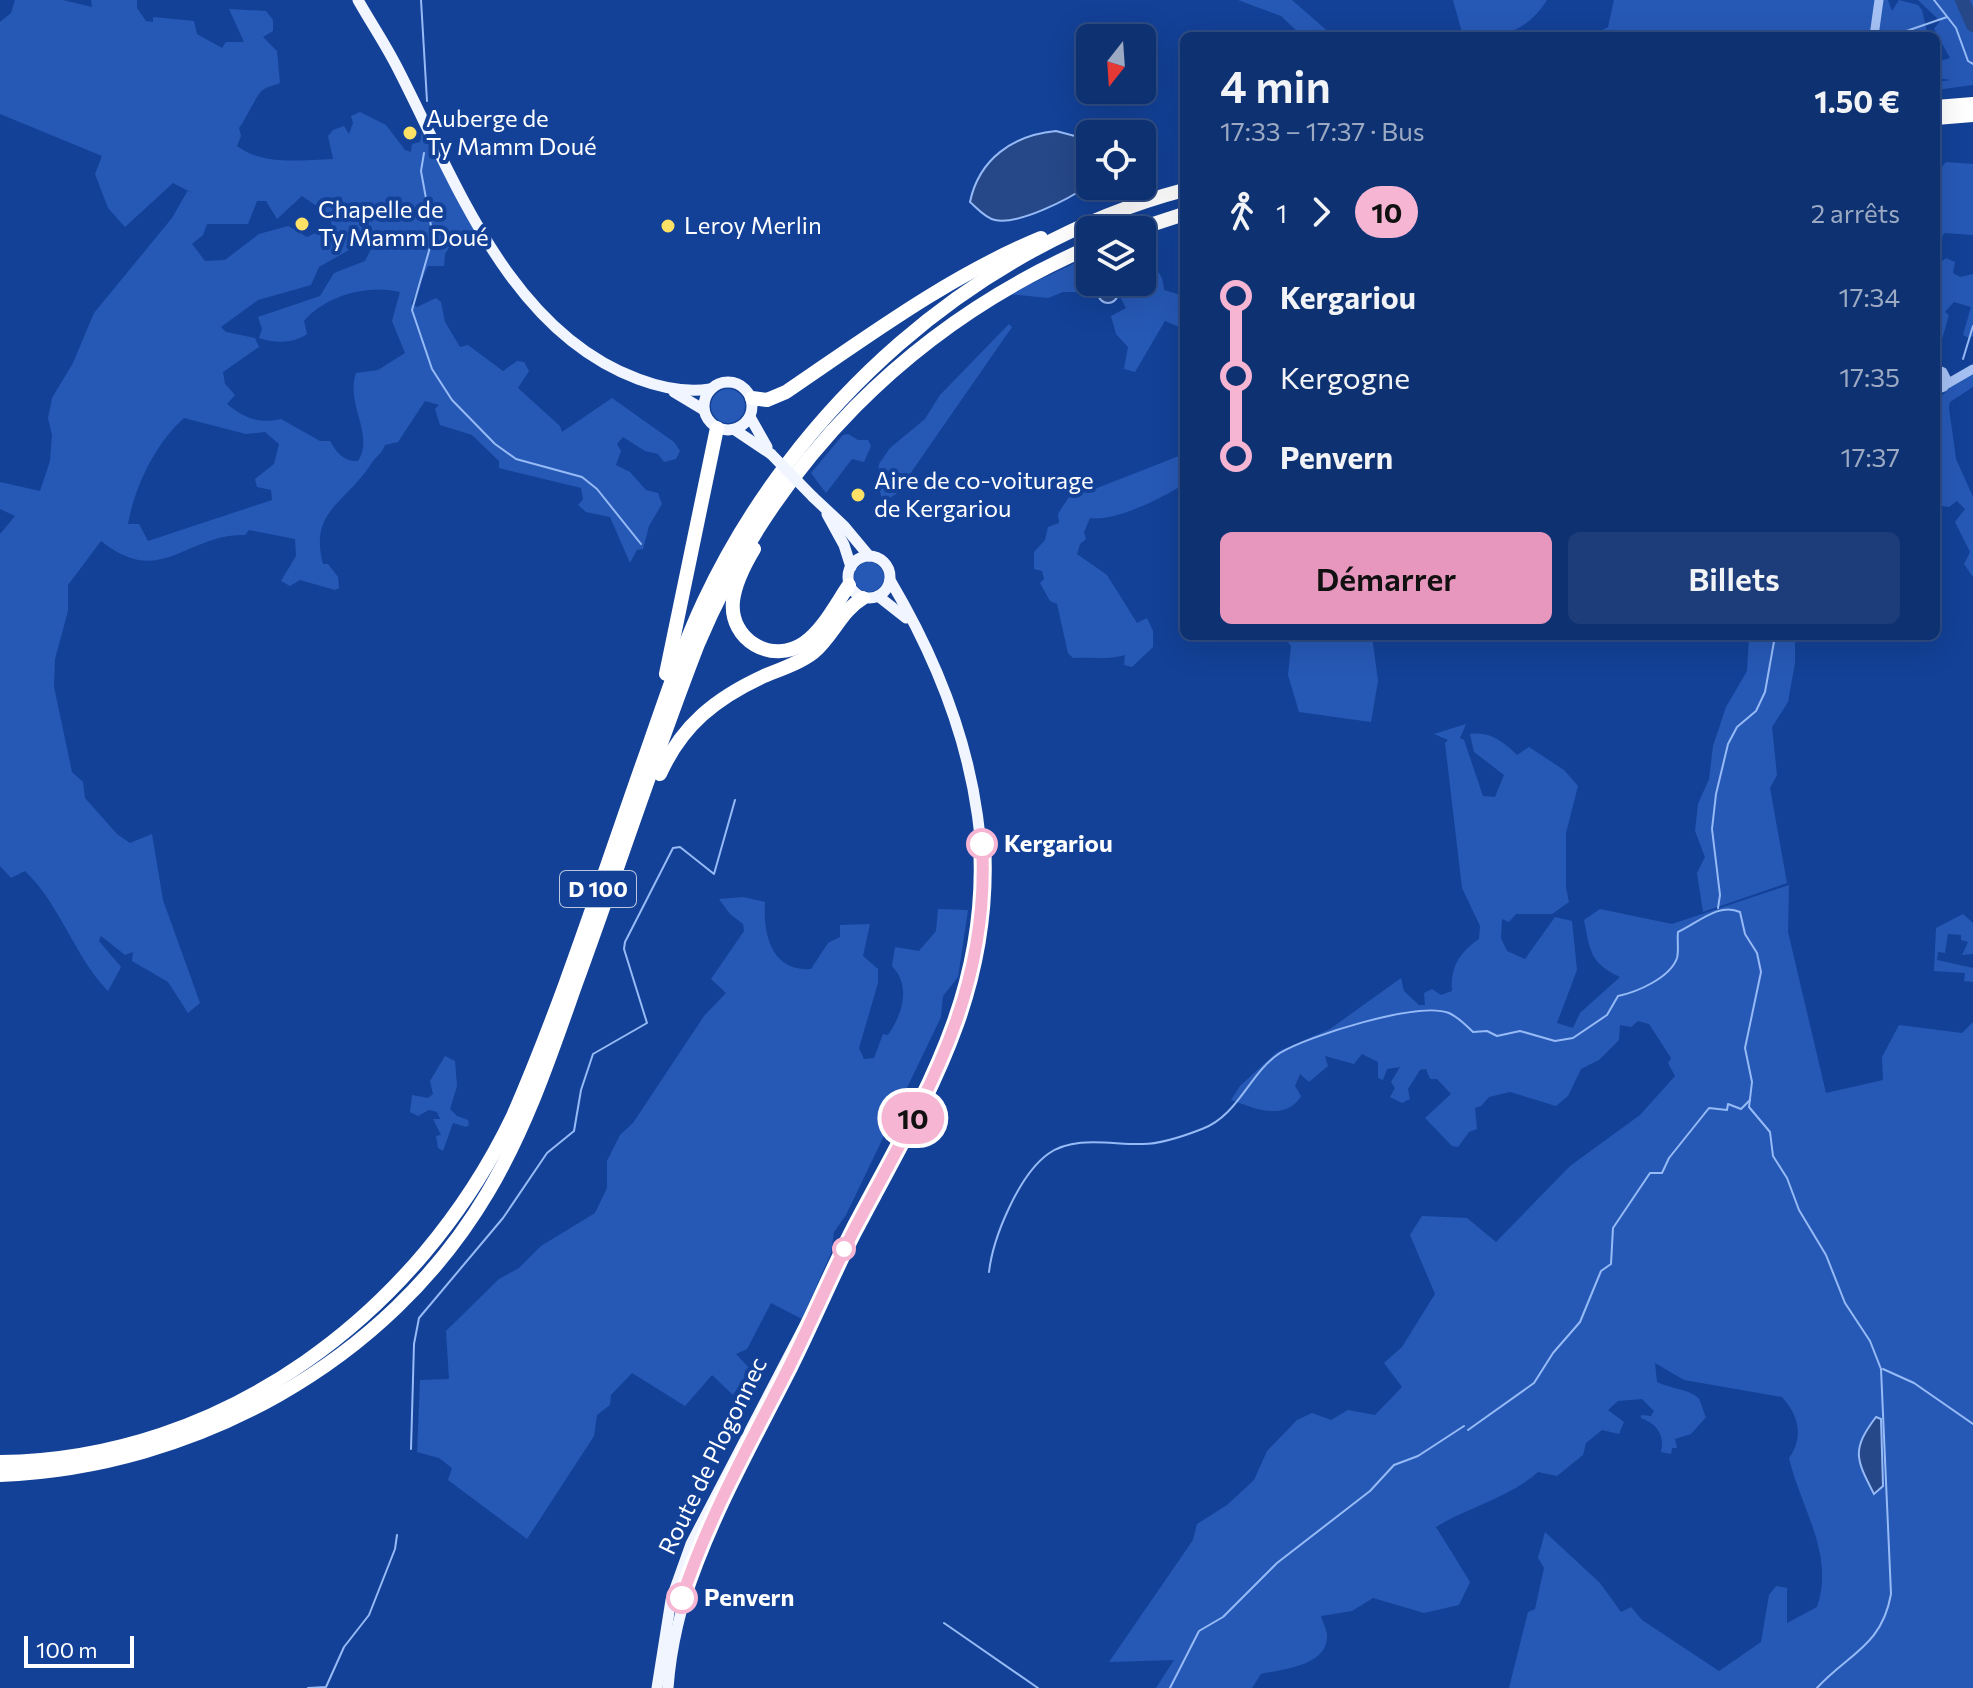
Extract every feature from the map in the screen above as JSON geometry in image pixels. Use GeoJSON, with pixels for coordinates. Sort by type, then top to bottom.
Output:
{"type":"FeatureCollection","features":[{"type":"Feature","properties":{"kind":"highway"},"geometry":{"type":"LineString","coordinates":[[1940,107],[1973,104]]}},
{"type":"Feature","properties":{"kind":"highway"},"geometry":{"type":"LineString","coordinates":[[1940,118],[1973,115]]}},
{"type":"Feature","properties":{"kind":"highway","name":"D 100"},"geometry":{"type":"LineString","coordinates":[[0,1462],[77,1455],[191,1424],[267,1387],[346,1333],[427,1254],[475,1186],[517,1107],[703,603],[735,540],[778,477],[842,400],[946,306],[1036,249],[1124,208],[1180,191]]}},
{"type":"Feature","properties":{"kind":"highway"},"geometry":{"type":"LineString","coordinates":[[752,398],[767,400],[786,392],[990,261],[1062,229],[1124,208]]}},
{"type":"Feature","properties":{"kind":"highway"},"geometry":{"type":"LineString","coordinates":[[1156,223],[1180,215]]}},
{"type":"Feature","properties":{"kind":"highway","name":"D 100"},"geometry":{"type":"LineString","coordinates":[[0,1475],[101,1463],[163,1447],[224,1423],[266,1403],[320,1369],[368,1332],[415,1287],[475,1214],[519,1134],[698,644],[721,593],[761,520],[817,446],[858,400],[931,339],[993,297],[1076,254]]}},
{"type":"Feature","properties":{"kind":"highway","name":"D 100"},"geometry":{"type":"LineString","coordinates":[[553,1012],[593,880],[665,678],[717,428]]}},
{"type":"Feature","properties":{"kind":"highway","name":"D 100"},"geometry":{"type":"LineString","coordinates":[[817,446],[746,565],[733,599],[735,624],[759,648],[785,652],[808,641],[818,631],[849,585]]}},
{"type":"Feature","properties":{"kind":"highway","name":"D 100"},"geometry":{"type":"LineString","coordinates":[[639,808],[650,796],[674,746],[698,717],[726,695],[812,654],[851,606],[871,597]]}},
{"type":"Feature","properties":{"kind":"main road"},"geometry":{"type":"LineString","coordinates":[[358,0],[389,65],[500,261],[533,307],[565,338],[598,361],[666,388],[704,410],[717,428],[735,430],[771,454],[869,556],[885,563],[890,580],[871,597]]}},
{"type":"Feature","properties":{"kind":"main road"},"geometry":{"type":"LineString","coordinates":[[666,388],[710,389],[721,382],[734,382],[745,388],[752,398],[750,417],[771,454]]}},
{"type":"Feature","properties":{"kind":"main road"},"geometry":{"type":"LineString","coordinates":[[704,410],[710,389]]}},
{"type":"Feature","properties":{"kind":"main road"},"geometry":{"type":"LineString","coordinates":[[735,430],[750,417]]}},
{"type":"Feature","properties":{"kind":"main road"},"geometry":{"type":"LineString","coordinates":[[818,502],[844,545],[851,567],[849,585],[898,610],[916,630]]}},
{"type":"Feature","properties":{"kind":"main road"},"geometry":{"type":"LineString","coordinates":[[851,567],[858,559],[869,556]]}},
{"type":"Feature","properties":{"kind":"main road","name":"Route de Plogonnec"},"geometry":{"type":"LineString","coordinates":[[657,1688],[671,1600],[691,1544],[951,1041],[970,982],[980,928],[983,853],[974,788],[956,723],[916,630],[890,580]]}},
{"type":"Feature","properties":{"kind":"main road","name":"Route de Plogonnec"},"geometry":{"type":"LineString","coordinates":[[668,1688],[678,1612],[695,1563],[820,1297]]}},
{"type":"Feature","properties":{"kind":"street"},"geometry":{"type":"LineString","coordinates":[[1875,32],[1879,0]]}},
{"type":"Feature","properties":{"kind":"street"},"geometry":{"type":"LineString","coordinates":[[1940,373],[1960,375],[1973,369]]}},
{"type":"Feature","properties":{"kind":"shaded area"},"geometry":{"type":"Polygon","coordinates":[[[15,0],[63,0],[92,7],[91,0],[137,0],[137,8],[146,21],[153,22],[153,17],[194,21],[197,34],[222,48],[226,42],[244,42],[229,9],[266,11],[273,20],[273,31],[263,37],[277,51],[280,83],[265,89],[258,96],[239,128],[241,136],[237,146],[259,157],[271,159],[333,159],[328,136],[333,130],[344,126],[349,134],[353,123],[351,116],[360,112],[386,125],[405,150],[411,152],[412,144],[420,142],[422,133],[479,237],[471,245],[463,241],[452,243],[445,254],[444,266],[428,266],[411,304],[417,307],[436,298],[441,302],[445,322],[460,347],[468,345],[503,371],[517,361],[524,362],[529,371],[518,388],[560,426],[562,432],[612,398],[674,442],[680,451],[676,459],[664,462],[658,454],[645,451],[623,437],[617,444],[621,451],[616,465],[630,472],[646,490],[658,493],[662,504],[649,526],[643,549],[637,550],[630,563],[610,517],[586,512],[578,505],[583,499],[581,488],[499,468],[499,461],[472,435],[440,425],[435,409],[439,405],[425,401],[398,442],[385,445],[325,520],[320,546],[323,564],[328,564],[338,577],[339,588],[335,590],[300,580],[290,586],[281,581],[296,556],[295,539],[249,530],[245,535],[206,542],[157,560],[140,560],[122,554],[101,541],[68,585],[68,611],[55,659],[54,687],[72,772],[83,782],[85,798],[117,834],[130,843],[152,834],[163,900],[200,1003],[188,1013],[168,982],[132,961],[133,952],[125,955],[101,936],[99,941],[121,967],[108,991],[37,884],[25,871],[11,878],[0,866],[0,534],[15,516],[0,509],[0,482],[40,491],[50,461],[52,435],[48,418],[52,398],[73,363],[94,313],[172,218],[188,191],[173,183],[125,227],[108,208],[95,174],[102,156],[0,114],[0,22],[11,13],[15,0]],[[302,196],[277,219],[266,201],[257,201],[248,224],[207,224],[203,235],[192,244],[205,261],[225,260],[259,234],[288,226],[307,237],[332,225],[327,213],[302,196]],[[355,236],[349,250],[319,267],[311,285],[258,300],[221,327],[226,332],[255,338],[259,347],[223,372],[225,384],[235,395],[227,404],[252,419],[281,419],[320,441],[330,441],[341,456],[358,461],[363,441],[354,396],[356,373],[378,370],[405,353],[392,321],[400,292],[362,291],[336,298],[304,321],[307,334],[290,341],[259,338],[262,329],[258,317],[320,296],[334,273],[365,261],[372,247],[368,236],[355,236]],[[184,418],[148,466],[131,510],[128,524],[139,524],[148,541],[272,500],[271,490],[257,487],[255,479],[274,464],[279,444],[265,432],[246,434],[184,418]]]}},
{"type":"Feature","properties":{"kind":"shaded area"},"geometry":{"type":"Polygon","coordinates":[[[1238,0],[1292,0],[1329,32],[1298,32],[1281,16],[1238,0]]]}},
{"type":"Feature","properties":{"kind":"shaded area"},"geometry":{"type":"Polygon","coordinates":[[[1453,0],[1547,0],[1530,20],[1511,31],[1462,32],[1453,0]]]}},
{"type":"Feature","properties":{"kind":"shaded area"},"geometry":{"type":"Polygon","coordinates":[[[1614,0],[1888,0],[1892,11],[1899,0],[1918,5],[1927,32],[1599,32],[1608,27],[1614,0]]]}},
{"type":"Feature","properties":{"kind":"shaded area"},"geometry":{"type":"Polygon","coordinates":[[[1918,0],[1973,0],[1973,85],[1940,89],[1940,81],[1951,80],[1940,79],[1940,61],[1950,58],[1940,40],[1940,32],[1934,29],[1940,21],[1918,0]]]}},
{"type":"Feature","properties":{"kind":"shaded area"},"geometry":{"type":"Polygon","coordinates":[[[1056,131],[1076,136],[1076,193],[1044,210],[1017,219],[1005,221],[988,217],[970,202],[981,173],[1000,152],[1040,133],[1056,131]]]}},
{"type":"Feature","properties":{"kind":"shaded area"},"geometry":{"type":"Polygon","coordinates":[[[1946,162],[1973,164],[1973,235],[1944,233],[1940,242],[1940,169],[1946,162]]]}},
{"type":"Feature","properties":{"kind":"shaded area"},"geometry":{"type":"Polygon","coordinates":[[[1946,258],[1955,262],[1953,273],[1960,277],[1973,274],[1973,336],[1963,335],[1971,307],[1954,302],[1945,312],[1949,315],[1940,346],[1940,263],[1946,258]]]}},
{"type":"Feature","properties":{"kind":"shaded area"},"geometry":{"type":"Polygon","coordinates":[[[1076,263],[1076,292],[1063,292],[1048,298],[1009,294],[1076,263]]]}},
{"type":"Feature","properties":{"kind":"shaded area"},"geometry":{"type":"Polygon","coordinates":[[[1156,270],[1163,281],[1164,290],[1180,295],[1180,327],[1165,321],[1135,372],[1124,369],[1128,347],[1116,334],[1111,316],[1126,308],[1120,296],[1156,296],[1156,270]]]}},
{"type":"Feature","properties":{"kind":"shaded area"},"geometry":{"type":"Polygon","coordinates":[[[1099,296],[1117,296],[1108,303],[1099,296]]]}},
{"type":"Feature","properties":{"kind":"shaded area"},"geometry":{"type":"Polygon","coordinates":[[[1009,324],[1012,327],[896,494],[883,502],[877,482],[879,464],[890,448],[925,419],[940,395],[1009,324]]]}},
{"type":"Feature","properties":{"kind":"shaded area"},"geometry":{"type":"Polygon","coordinates":[[[1973,373],[1973,387],[1950,402],[1949,408],[1956,459],[1973,497],[1973,577],[1964,564],[1970,552],[1955,522],[1965,509],[1957,501],[1949,507],[1940,506],[1940,398],[1955,382],[1973,373]]]}},
{"type":"Feature","properties":{"kind":"shaded area"},"geometry":{"type":"Polygon","coordinates":[[[728,389],[740,394],[745,406],[740,418],[728,423],[716,418],[711,406],[716,394],[728,389]]]}},
{"type":"Feature","properties":{"kind":"shaded area"},"geometry":{"type":"Polygon","coordinates":[[[848,434],[858,440],[868,440],[871,446],[864,462],[852,459],[826,493],[811,473],[843,435],[848,434]]]}},
{"type":"Feature","properties":{"kind":"shaded area"},"geometry":{"type":"Polygon","coordinates":[[[1180,456],[1180,486],[1125,513],[1090,518],[1084,532],[1086,539],[1080,544],[1077,554],[1107,575],[1137,623],[1147,618],[1153,631],[1153,647],[1132,667],[1124,665],[1125,655],[1073,658],[1068,653],[1057,604],[1050,601],[1040,583],[1044,579],[1042,571],[1034,569],[1034,552],[1045,540],[1048,527],[1059,523],[1058,514],[1079,481],[1084,481],[1087,492],[1180,456]]]}},
{"type":"Feature","properties":{"kind":"shaded area"},"geometry":{"type":"Polygon","coordinates":[[[869,562],[880,566],[884,577],[880,588],[869,592],[858,588],[854,577],[858,566],[869,562]]]}},
{"type":"Feature","properties":{"kind":"shaded area"},"geometry":{"type":"Polygon","coordinates":[[[1286,640],[1373,640],[1378,681],[1371,722],[1299,712],[1288,675],[1291,646],[1286,640]]]}},
{"type":"Feature","properties":{"kind":"shaded area"},"geometry":{"type":"Polygon","coordinates":[[[1749,640],[1795,640],[1795,663],[1788,702],[1772,727],[1777,775],[1770,788],[1787,883],[1703,912],[1697,873],[1705,857],[1695,831],[1698,804],[1709,779],[1713,746],[1726,707],[1747,671],[1749,640]]]}},
{"type":"Feature","properties":{"kind":"shaded area"},"geometry":{"type":"Polygon","coordinates":[[[1466,724],[1460,738],[1464,740],[1483,796],[1495,797],[1504,775],[1474,752],[1470,734],[1496,738],[1517,755],[1529,747],[1564,770],[1578,786],[1566,833],[1569,902],[1552,914],[1516,914],[1509,922],[1502,919],[1501,938],[1507,951],[1525,959],[1555,917],[1572,921],[1577,970],[1557,1023],[1573,1028],[1580,1013],[1620,977],[1603,967],[1590,948],[1584,920],[1600,909],[1672,924],[1789,885],[1788,932],[1826,1093],[1883,1080],[1882,1057],[1899,1025],[1962,1033],[1973,1022],[1973,1688],[1509,1688],[1528,1612],[1535,1609],[1544,1568],[1538,1558],[1545,1532],[1600,1583],[1621,1612],[1631,1607],[1642,1620],[1719,1671],[1761,1642],[1769,1595],[1776,1586],[1787,1588],[1787,1623],[1817,1607],[1822,1569],[1814,1532],[1789,1458],[1797,1442],[1798,1427],[1788,1404],[1782,1397],[1684,1380],[1655,1363],[1657,1382],[1696,1396],[1706,1417],[1691,1434],[1675,1439],[1677,1448],[1672,1448],[1671,1454],[1661,1452],[1662,1440],[1658,1431],[1641,1418],[1641,1415],[1651,1416],[1654,1411],[1642,1399],[1618,1401],[1608,1410],[1624,1422],[1619,1434],[1602,1430],[1586,1443],[1583,1455],[1557,1476],[1538,1472],[1515,1489],[1436,1527],[1470,1582],[1459,1605],[1424,1613],[1373,1598],[1352,1611],[1321,1616],[1327,1634],[1321,1653],[1292,1668],[1261,1674],[1252,1688],[1156,1688],[1174,1660],[1109,1662],[1193,1540],[1197,1524],[1227,1505],[1254,1480],[1267,1451],[1297,1420],[1312,1413],[1331,1420],[1348,1410],[1375,1415],[1402,1387],[1384,1363],[1402,1347],[1435,1294],[1410,1235],[1422,1216],[1467,1218],[1496,1242],[1570,1166],[1640,1115],[1675,1076],[1668,1063],[1671,1058],[1649,1024],[1638,1021],[1631,1027],[1620,1025],[1619,1040],[1599,1060],[1581,1069],[1568,1096],[1556,1106],[1510,1092],[1489,1097],[1475,1108],[1477,1129],[1469,1132],[1458,1147],[1452,1146],[1425,1118],[1451,1094],[1437,1079],[1430,1079],[1426,1069],[1420,1070],[1408,1089],[1410,1099],[1402,1103],[1390,1097],[1395,1088],[1391,1082],[1400,1067],[1387,1069],[1383,1080],[1378,1078],[1378,1062],[1362,1054],[1354,1064],[1325,1056],[1328,1066],[1309,1082],[1300,1074],[1295,1086],[1301,1096],[1286,1109],[1268,1111],[1231,1100],[1240,1086],[1277,1052],[1330,1029],[1401,978],[1404,991],[1419,1005],[1425,1005],[1424,993],[1432,989],[1441,995],[1452,991],[1455,967],[1466,949],[1479,939],[1480,926],[1462,888],[1445,743],[1448,740],[1434,734],[1466,724]]]}},
{"type":"Feature","properties":{"kind":"shaded area"},"geometry":{"type":"Polygon","coordinates":[[[743,897],[765,902],[766,926],[772,949],[778,958],[797,968],[811,969],[828,943],[840,937],[840,925],[870,924],[863,956],[878,969],[878,983],[859,1048],[864,1059],[874,1058],[883,1034],[888,1035],[901,1009],[902,982],[892,966],[895,947],[919,951],[936,931],[938,909],[968,910],[958,977],[943,996],[941,1017],[846,1215],[834,1232],[831,1253],[802,1319],[771,1303],[747,1349],[736,1354],[750,1369],[733,1395],[712,1375],[685,1406],[632,1373],[611,1395],[610,1405],[597,1415],[594,1436],[527,1539],[448,1480],[452,1468],[439,1458],[417,1452],[420,1380],[449,1379],[446,1331],[499,1279],[519,1268],[541,1246],[595,1213],[607,1188],[607,1161],[620,1135],[633,1123],[704,1016],[726,993],[711,979],[744,931],[743,924],[730,914],[719,899],[743,897]]]}},
{"type":"Feature","properties":{"kind":"shaded area"},"geometry":{"type":"Polygon","coordinates":[[[1963,914],[1973,923],[1973,954],[1962,955],[1968,942],[1961,940],[1961,935],[1948,934],[1945,953],[1938,952],[1937,960],[1973,968],[1973,982],[1964,981],[1965,973],[1934,971],[1936,928],[1963,914]]]}},
{"type":"Feature","properties":{"kind":"shaded area"},"geometry":{"type":"Polygon","coordinates":[[[445,1056],[455,1061],[457,1086],[450,1109],[468,1120],[469,1125],[453,1123],[443,1151],[438,1148],[436,1136],[441,1135],[433,1119],[440,1119],[437,1112],[429,1110],[418,1116],[410,1112],[412,1095],[428,1098],[433,1094],[430,1081],[445,1056]]]}},
{"type":"Feature","properties":{"kind":"shaded area"},"geometry":{"type":"Polygon","coordinates":[[[1876,1417],[1881,1419],[1883,1486],[1874,1494],[1859,1455],[1863,1438],[1876,1417]]]}},
{"type":"Feature","properties":{"kind":"waterway"},"geometry":{"type":"LineString","coordinates":[[421,0],[427,101]]}},
{"type":"Feature","properties":{"kind":"waterway"},"geometry":{"type":"LineString","coordinates":[[1934,0],[1956,28],[1968,61],[1973,64]]}},
{"type":"Feature","properties":{"kind":"waterway"},"geometry":{"type":"LineString","coordinates":[[1962,0],[1973,25]]}},
{"type":"Feature","properties":{"kind":"waterway"},"geometry":{"type":"LineString","coordinates":[[1904,32],[1947,17]]}},
{"type":"Feature","properties":{"kind":"waterway"},"geometry":{"type":"LineString","coordinates":[[424,153],[421,171],[433,237],[412,310],[432,369],[452,400],[495,444],[516,459],[582,477],[597,489],[641,544]]}},
{"type":"Feature","properties":{"kind":"waterway"},"geometry":{"type":"LineString","coordinates":[[1963,359],[1973,326]]}},
{"type":"Feature","properties":{"kind":"waterway"},"geometry":{"type":"LineString","coordinates":[[1718,908],[1720,895],[1712,829],[1716,794],[1728,744],[1737,727],[1756,711],[1765,692],[1774,640]]}},
{"type":"Feature","properties":{"kind":"waterway"},"geometry":{"type":"LineString","coordinates":[[411,1449],[414,1344],[419,1318],[503,1218],[547,1153],[574,1131],[581,1090],[593,1054],[647,1023],[624,949],[625,942],[673,848],[680,847],[714,874],[735,800]]}},
{"type":"Feature","properties":{"kind":"waterway"},"geometry":{"type":"LineString","coordinates":[[989,1272],[1002,1225],[1018,1191],[1037,1164],[1059,1148],[1094,1142],[1150,1144],[1202,1129],[1225,1114],[1269,1061],[1280,1053],[1314,1038],[1389,1016],[1434,1011],[1449,1013],[1473,1032],[1487,1031],[1497,1036],[1520,1031],[1555,1041],[1573,1038],[1607,1015],[1618,996],[1643,987],[1668,972],[1677,958],[1678,932],[1716,912],[1740,912],[1745,934],[1757,953],[1761,972],[1745,1048],[1752,1082],[1749,1107],[1770,1132],[1773,1156],[1787,1178],[1799,1210],[1826,1255],[1845,1303],[1870,1341],[1881,1369],[1891,1594],[1887,1612],[1872,1638],[1817,1688]]}},
{"type":"Feature","properties":{"kind":"waterway"},"geometry":{"type":"LineString","coordinates":[[1468,1430],[1534,1383],[1553,1353],[1580,1322],[1601,1271],[1611,1264],[1613,1228],[1650,1173],[1662,1173],[1669,1158],[1709,1108],[1727,1110],[1728,1104],[1741,1109],[1750,1100]]}},
{"type":"Feature","properties":{"kind":"waterway"},"geometry":{"type":"LineString","coordinates":[[1883,1369],[1914,1383],[1973,1424]]}},
{"type":"Feature","properties":{"kind":"waterway"},"geometry":{"type":"LineString","coordinates":[[1170,1688],[1199,1631],[1223,1617],[1277,1563],[1370,1491],[1394,1465],[1418,1456],[1464,1426]]}},
{"type":"Feature","properties":{"kind":"waterway"},"geometry":{"type":"LineString","coordinates":[[308,1688],[326,1687],[344,1647],[369,1615],[395,1549],[397,1535]]}},
{"type":"Feature","properties":{"kind":"waterway"},"geometry":{"type":"LineString","coordinates":[[944,1623],[1038,1688]]}},
{"type":"Feature","properties":{"kind":"bus line","name":"10"},"geometry":{"type":"LineString","coordinates":[[682,1598],[713,1520],[820,1297],[935,1076],[954,1033],[970,982],[980,928],[982,844]]}},
{"type":"Feature","properties":{"kind":"place","name":"Auberge de Ty Mamm Doué"},"geometry":{"type":"Point","coordinates":[410,133]}},
{"type":"Feature","properties":{"kind":"place","name":"Chapelle de Ty Mamm Doué"},"geometry":{"type":"Point","coordinates":[302,224]}},
{"type":"Feature","properties":{"kind":"place","name":"Leroy Merlin"},"geometry":{"type":"Point","coordinates":[668,226]}},
{"type":"Feature","properties":{"kind":"place","name":"Aire de co-voiturage de Kergariou"},"geometry":{"type":"Point","coordinates":[858,495]}},
{"type":"Feature","properties":{"kind":"place","name":"Kergariou"},"geometry":{"type":"Point","coordinates":[982,844]}},
{"type":"Feature","properties":{"kind":"place","name":"Penvern"},"geometry":{"type":"Point","coordinates":[682,1598]}}]}
